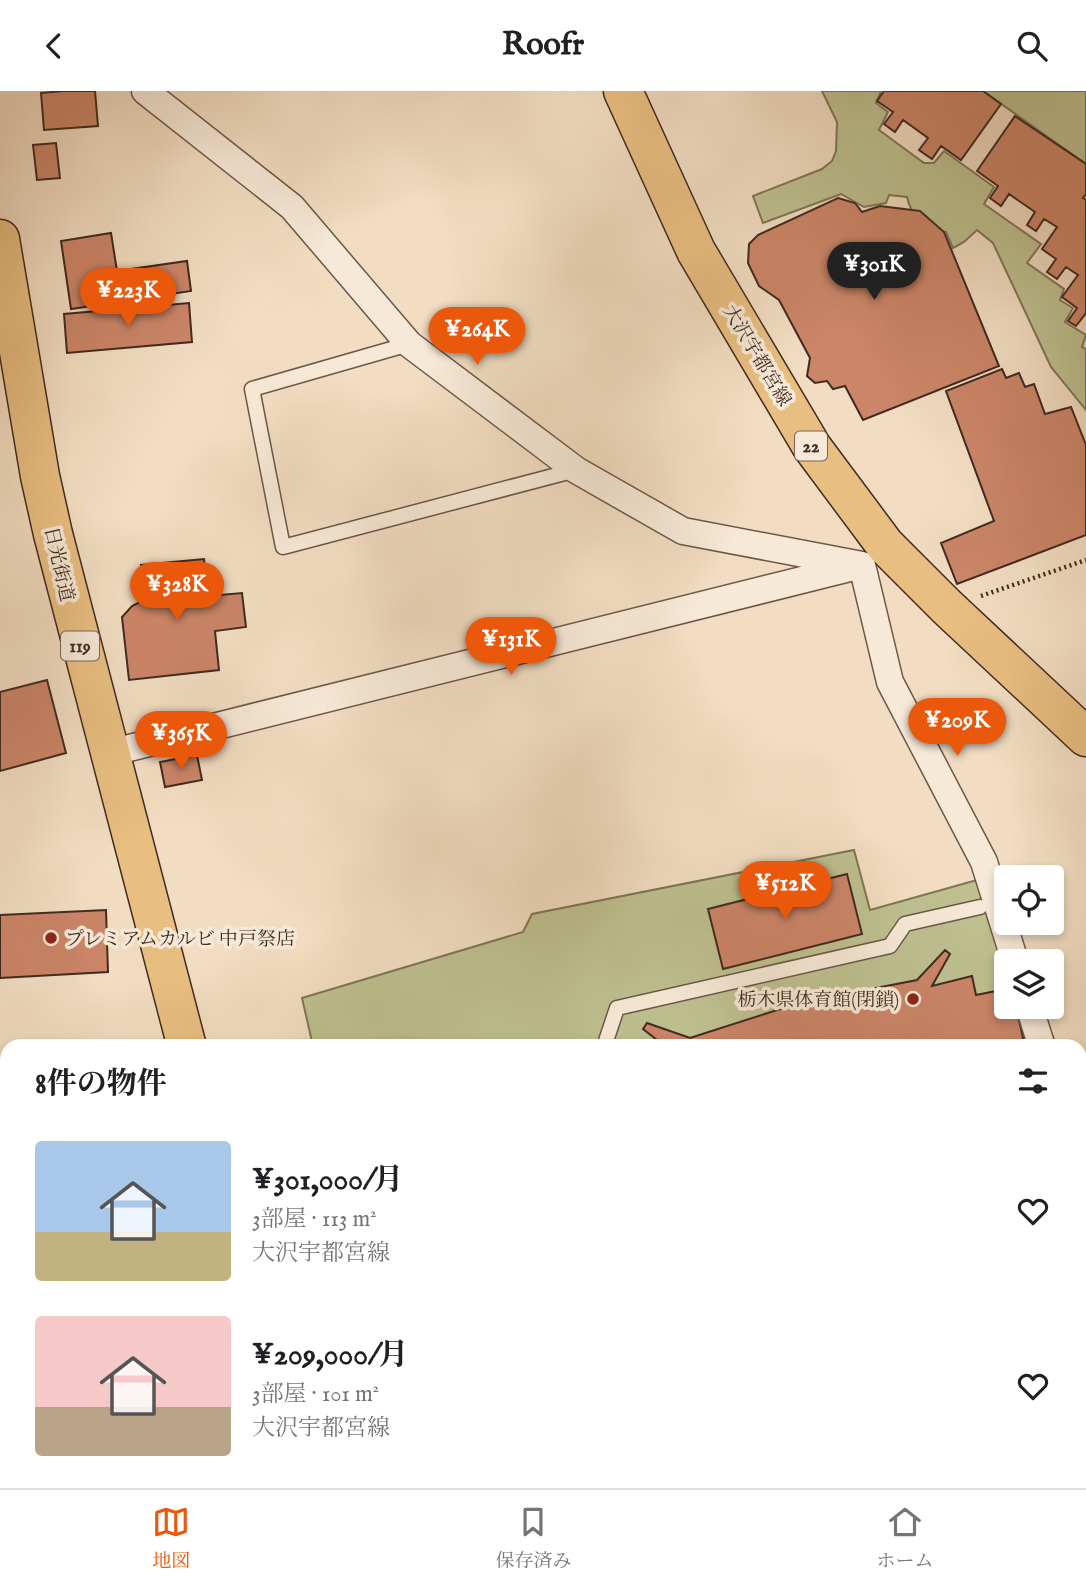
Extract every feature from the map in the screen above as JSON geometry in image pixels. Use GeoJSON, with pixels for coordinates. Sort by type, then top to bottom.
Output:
{"type":"FeatureCollection","features":[{"type":"Feature","properties":{"kind":"main road","name":"大沢宇都宮線"},"geometry":{"type":"LineString","coordinates":[[623,91],[696,251],[873,555],[947,607],[1086,737]]}},
{"type":"Feature","properties":{"kind":"main road","name":"日光街道"},"geometry":{"type":"LineString","coordinates":[[0,239],[50,523],[181,1039]]}},
{"type":"Feature","properties":{"kind":"street"},"geometry":{"type":"LineString","coordinates":[[145,91],[292,207],[409,344],[576,470],[683,531],[873,555]]}},
{"type":"Feature","properties":{"kind":"street"},"geometry":{"type":"LineString","coordinates":[[109,753],[873,555]]}},
{"type":"Feature","properties":{"kind":"street"},"geometry":{"type":"LineString","coordinates":[[873,555],[890,682],[985,862],[1011,949]]}},
{"type":"Feature","properties":{"kind":"street"},"geometry":{"type":"LineString","coordinates":[[1033,1019],[1039,1039]]}},
{"type":"Feature","properties":{"kind":"lane"},"geometry":{"type":"LineString","coordinates":[[409,344],[252,389],[283,547],[576,470]]}},
{"type":"Feature","properties":{"kind":"lane"},"geometry":{"type":"LineString","coordinates":[[607,1039],[617,1009],[890,946],[905,924],[980,907]]}},
{"type":"Feature","properties":{"kind":"path"},"geometry":{"type":"LineString","coordinates":[[947,607],[1086,560]]}},
{"type":"Feature","properties":{"kind":"green space"},"geometry":{"type":"Polygon","coordinates":[[[822,91],[881,91],[876,103],[888,112],[879,130],[924,163],[934,163],[944,151],[994,187],[984,204],[1041,244],[1027,263],[1064,289],[1060,300],[1073,308],[1065,322],[1086,335],[1082,347],[1086,349],[1086,410],[1051,367],[993,243],[977,230],[953,248],[946,232],[932,229],[920,221],[907,197],[889,195],[886,203],[864,207],[841,194],[763,223],[753,196],[822,169],[832,161],[836,151],[837,122],[822,91]]]}},
{"type":"Feature","properties":{"kind":"green space"},"geometry":{"type":"Polygon","coordinates":[[[983,91],[1086,91],[1086,164],[983,91]]]}},
{"type":"Feature","properties":{"kind":"green space"},"geometry":{"type":"Polygon","coordinates":[[[854,850],[870,910],[977,880],[999,949],[994,949],[994,1019],[1021,1019],[1028,1039],[311,1039],[302,998],[523,932],[532,914],[854,850]]]}},
{"type":"Feature","properties":{"kind":"building"},"geometry":{"type":"Polygon","coordinates":[[[95,91],[98,126],[44,130],[41,93],[95,91]]]}},
{"type":"Feature","properties":{"kind":"building"},"geometry":{"type":"Polygon","coordinates":[[[884,91],[983,91],[1001,104],[961,160],[941,146],[932,159],[919,150],[928,138],[903,120],[895,132],[884,124],[893,112],[877,101],[884,91]]]}},
{"type":"Feature","properties":{"kind":"building"},"geometry":{"type":"Polygon","coordinates":[[[1015,116],[1086,164],[1086,194],[1083,198],[1086,200],[1086,313],[1076,326],[1068,321],[1077,308],[1062,297],[1078,275],[1066,267],[1057,279],[1047,272],[1056,259],[1042,249],[1057,227],[1044,219],[1036,231],[1027,225],[1035,212],[1009,194],[1001,206],[990,198],[998,186],[977,171],[1015,116]]]}},
{"type":"Feature","properties":{"kind":"building"},"geometry":{"type":"Polygon","coordinates":[[[56,143],[60,178],[37,180],[33,145],[56,143]]]}},
{"type":"Feature","properties":{"kind":"building"},"geometry":{"type":"Polygon","coordinates":[[[838,198],[855,203],[862,212],[880,206],[920,211],[944,232],[999,366],[863,420],[845,386],[833,389],[827,381],[815,383],[807,376],[810,358],[779,300],[759,286],[748,263],[749,244],[758,235],[838,198]]]}},
{"type":"Feature","properties":{"kind":"building"},"geometry":{"type":"Polygon","coordinates":[[[111,233],[117,271],[187,261],[191,291],[71,309],[61,241],[111,233]]]}},
{"type":"Feature","properties":{"kind":"building"},"geometry":{"type":"Polygon","coordinates":[[[189,303],[192,342],[67,353],[64,314],[189,303]]]}},
{"type":"Feature","properties":{"kind":"building"},"geometry":{"type":"Polygon","coordinates":[[[1002,369],[1006,378],[1019,373],[1025,387],[1034,384],[1045,414],[1071,407],[1086,445],[1086,535],[957,584],[941,543],[994,521],[946,391],[1002,369]]]}},
{"type":"Feature","properties":{"kind":"building"},"geometry":{"type":"Polygon","coordinates":[[[204,559],[208,596],[242,593],[246,627],[215,631],[219,670],[129,680],[122,617],[132,606],[144,600],[141,565],[204,559]]]}},
{"type":"Feature","properties":{"kind":"building"},"geometry":{"type":"Polygon","coordinates":[[[47,680],[66,753],[0,771],[0,692],[47,680]]]}},
{"type":"Feature","properties":{"kind":"building"},"geometry":{"type":"Polygon","coordinates":[[[197,755],[202,780],[165,787],[160,762],[197,755]]]}},
{"type":"Feature","properties":{"kind":"building"},"geometry":{"type":"Polygon","coordinates":[[[847,874],[862,934],[723,969],[708,909],[847,874]]]}},
{"type":"Feature","properties":{"kind":"building"},"geometry":{"type":"Polygon","coordinates":[[[106,910],[108,972],[0,978],[0,915],[106,910]]]}},
{"type":"Feature","properties":{"kind":"building","name":"栃木県体育館(閉鎖)"},"geometry":{"type":"Polygon","coordinates":[[[945,950],[950,954],[932,986],[972,976],[976,995],[994,991],[994,1019],[1019,1019],[1023,1039],[656,1039],[643,1029],[647,1023],[690,1038],[799,1003],[917,980],[945,950]]]}},
{"type":"Feature","properties":{"kind":"place","name":"プレミアムカルビ 中戸祭店"},"geometry":{"type":"Point","coordinates":[51,938]}},
{"type":"Feature","properties":{"kind":"place","name":"栃木県体育館(閉鎖)"},"geometry":{"type":"Point","coordinates":[913,999]}}]}
